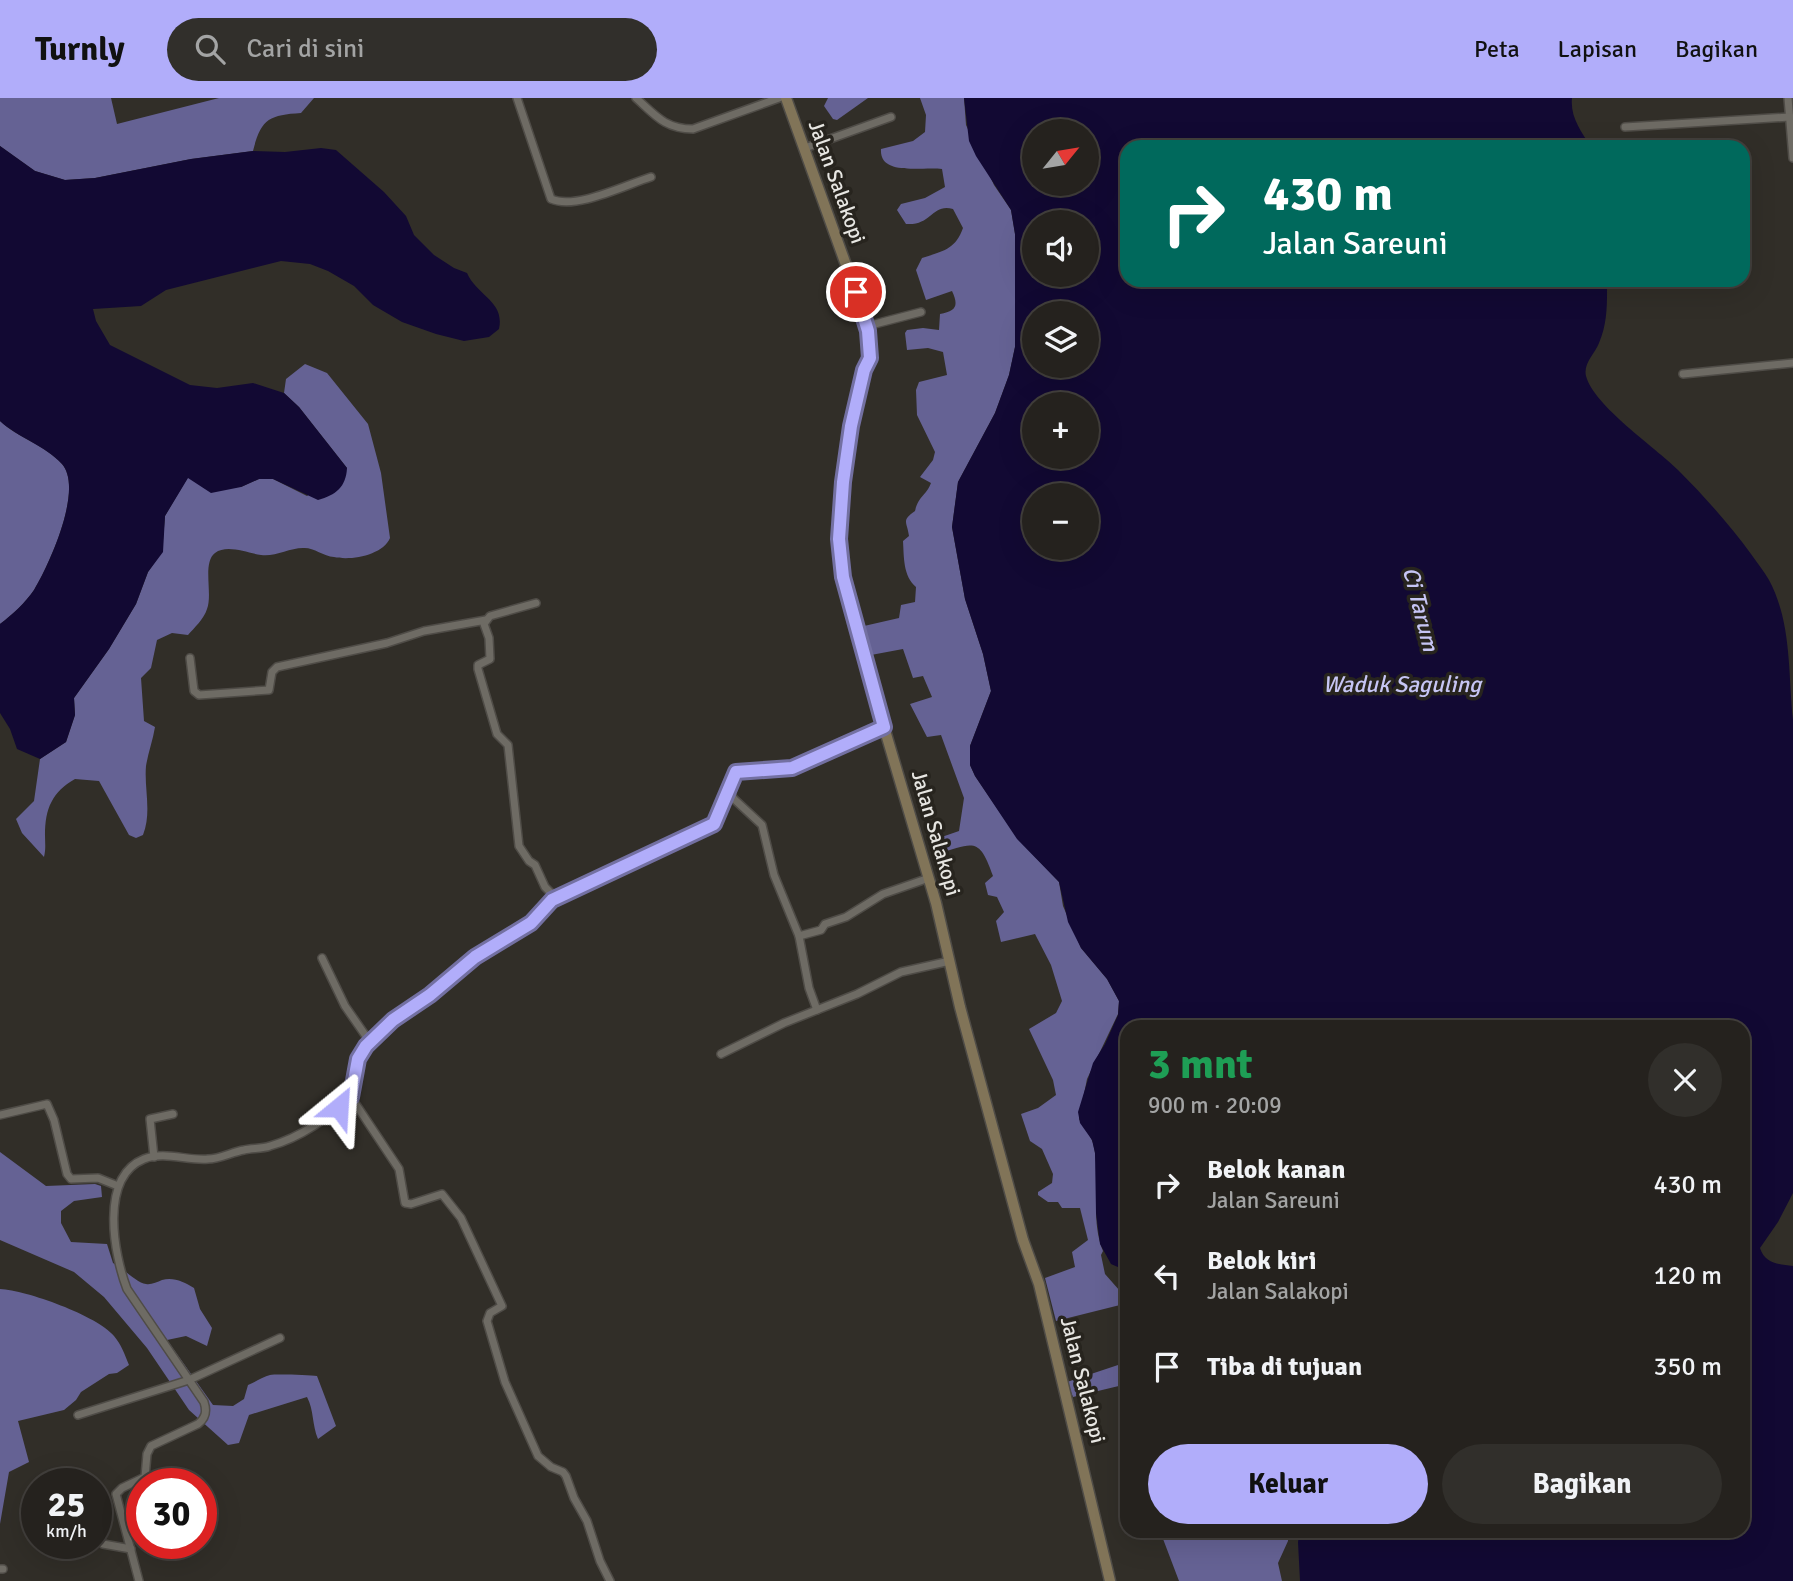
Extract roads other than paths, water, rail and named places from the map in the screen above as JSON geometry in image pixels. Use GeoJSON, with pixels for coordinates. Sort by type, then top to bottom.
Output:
{"type":"FeatureCollection","features":[{"type":"Feature","properties":{"kind":"street"},"geometry":{"type":"LineString","coordinates":[[517,98],[551,199],[562,203],[583,200],[651,177]]}},
{"type":"Feature","properties":{"kind":"street"},"geometry":{"type":"LineString","coordinates":[[636,98],[670,126],[692,129],[779,98]]}},
{"type":"Feature","properties":{"kind":"street","name":"Jalan Salakopi"},"geometry":{"type":"LineString","coordinates":[[786,98],[867,326],[870,358],[864,370],[851,426],[843,482],[839,539],[843,577],[929,878],[963,1019],[1023,1240],[1039,1284],[1110,1581]]}},
{"type":"Feature","properties":{"kind":"street"},"geometry":{"type":"LineString","coordinates":[[1788,98],[1793,158]]}},
{"type":"Feature","properties":{"kind":"street"},"geometry":{"type":"LineString","coordinates":[[805,148],[891,117]]}},
{"type":"Feature","properties":{"kind":"street"},"geometry":{"type":"LineString","coordinates":[[1625,127],[1790,117]]}},
{"type":"Feature","properties":{"kind":"street"},"geometry":{"type":"LineString","coordinates":[[867,326],[920,312]]}},
{"type":"Feature","properties":{"kind":"street"},"geometry":{"type":"LineString","coordinates":[[1683,374],[1793,363]]}},
{"type":"Feature","properties":{"kind":"street"},"geometry":{"type":"LineString","coordinates":[[190,658],[194,691],[199,695],[269,690],[273,668],[387,643],[424,631],[486,620],[491,616],[536,603]]}},
{"type":"Feature","properties":{"kind":"street"},"geometry":{"type":"LineString","coordinates":[[486,620],[484,624],[489,638],[489,659],[478,665],[478,669],[497,734],[508,745],[511,756],[519,846],[535,865],[552,900]]}},
{"type":"Feature","properties":{"kind":"street"},"geometry":{"type":"LineString","coordinates":[[146,1468],[151,1446],[186,1431],[203,1420],[206,1410],[204,1402],[136,1306],[120,1272],[114,1241],[114,1216],[118,1186],[131,1167],[145,1158],[212,1159],[243,1150],[269,1147],[318,1125],[351,1097],[358,1059],[370,1042],[393,1020],[430,995],[475,957],[531,923],[552,900],[714,824],[736,772],[792,768],[884,727]]}},
{"type":"Feature","properties":{"kind":"street"},"geometry":{"type":"LineString","coordinates":[[728,790],[762,825],[774,875],[800,936],[809,988],[817,1010]]}},
{"type":"Feature","properties":{"kind":"street"},"geometry":{"type":"LineString","coordinates":[[800,936],[821,930],[825,924],[846,917],[883,894],[929,878]]}},
{"type":"Feature","properties":{"kind":"street"},"geometry":{"type":"LineString","coordinates":[[322,958],[345,1006],[370,1042]]}},
{"type":"Feature","properties":{"kind":"street"},"geometry":{"type":"LineString","coordinates":[[721,1054],[901,972],[950,961]]}},
{"type":"Feature","properties":{"kind":"street"},"geometry":{"type":"LineString","coordinates":[[351,1097],[399,1169],[405,1203],[411,1204],[442,1195],[461,1218],[502,1306],[490,1313],[487,1321],[505,1382],[538,1456],[566,1476],[610,1581]]}},
{"type":"Feature","properties":{"kind":"street"},"geometry":{"type":"LineString","coordinates":[[0,1115],[47,1104],[54,1120],[67,1174],[71,1179],[98,1178],[118,1186]]}},
{"type":"Feature","properties":{"kind":"street"},"geometry":{"type":"LineString","coordinates":[[154,1157],[150,1119],[173,1114]]}},
{"type":"Feature","properties":{"kind":"street"},"geometry":{"type":"LineString","coordinates":[[78,1415],[189,1380],[280,1338]]}},
{"type":"Feature","properties":{"kind":"street"},"geometry":{"type":"LineString","coordinates":[[126,1486],[116,1494],[126,1531]]}},
{"type":"Feature","properties":{"kind":"street"},"geometry":{"type":"LineString","coordinates":[[134,1559],[139,1581]]}},
{"type":"Feature","properties":{"kind":"water","name":"Waduk Saguling"},"geometry":{"type":"Polygon","coordinates":[[[964,98],[1572,98],[1574,118],[1587,140],[1120,140],[1120,287],[1607,287],[1604,327],[1586,371],[1591,388],[1626,426],[1698,490],[1734,532],[1769,580],[1782,613],[1788,649],[1793,720],[1793,1193],[1760,1248],[1769,1260],[1793,1266],[1793,1581],[1300,1581],[1299,1538],[1750,1538],[1750,1020],[1120,1020],[1120,1268],[1111,1264],[1100,1244],[1096,1213],[1095,1153],[1092,1140],[1080,1123],[1078,1112],[1093,1063],[1118,1015],[1119,1001],[1107,979],[1081,948],[1068,922],[1059,882],[1017,839],[970,765],[970,746],[991,691],[983,654],[965,599],[952,527],[958,482],[995,413],[1009,375],[1015,347],[1015,234],[1011,210],[969,141],[964,98]]]}},
{"type":"Feature","properties":{"kind":"water"},"geometry":{"type":"Polygon","coordinates":[[[0,146],[35,171],[65,180],[95,178],[191,159],[253,151],[285,152],[321,148],[336,150],[384,192],[406,216],[414,235],[434,255],[467,273],[471,281],[494,305],[500,319],[499,329],[489,337],[464,341],[436,334],[402,322],[373,305],[354,286],[328,271],[310,264],[281,261],[166,290],[141,306],[93,309],[96,321],[110,345],[190,385],[217,388],[253,383],[284,393],[299,407],[347,468],[345,480],[339,489],[318,500],[273,479],[259,479],[241,487],[211,493],[188,478],[165,516],[163,552],[148,572],[136,604],[109,649],[74,698],[75,715],[66,742],[40,759],[17,749],[10,729],[0,713],[0,624],[34,590],[62,527],[69,491],[68,476],[62,464],[0,421],[0,146]]]}},
{"type":"Feature","properties":{"kind":"water label","name":"Ci Tarum"},"geometry":{"type":"Point","coordinates":[1421,609]}}]}
